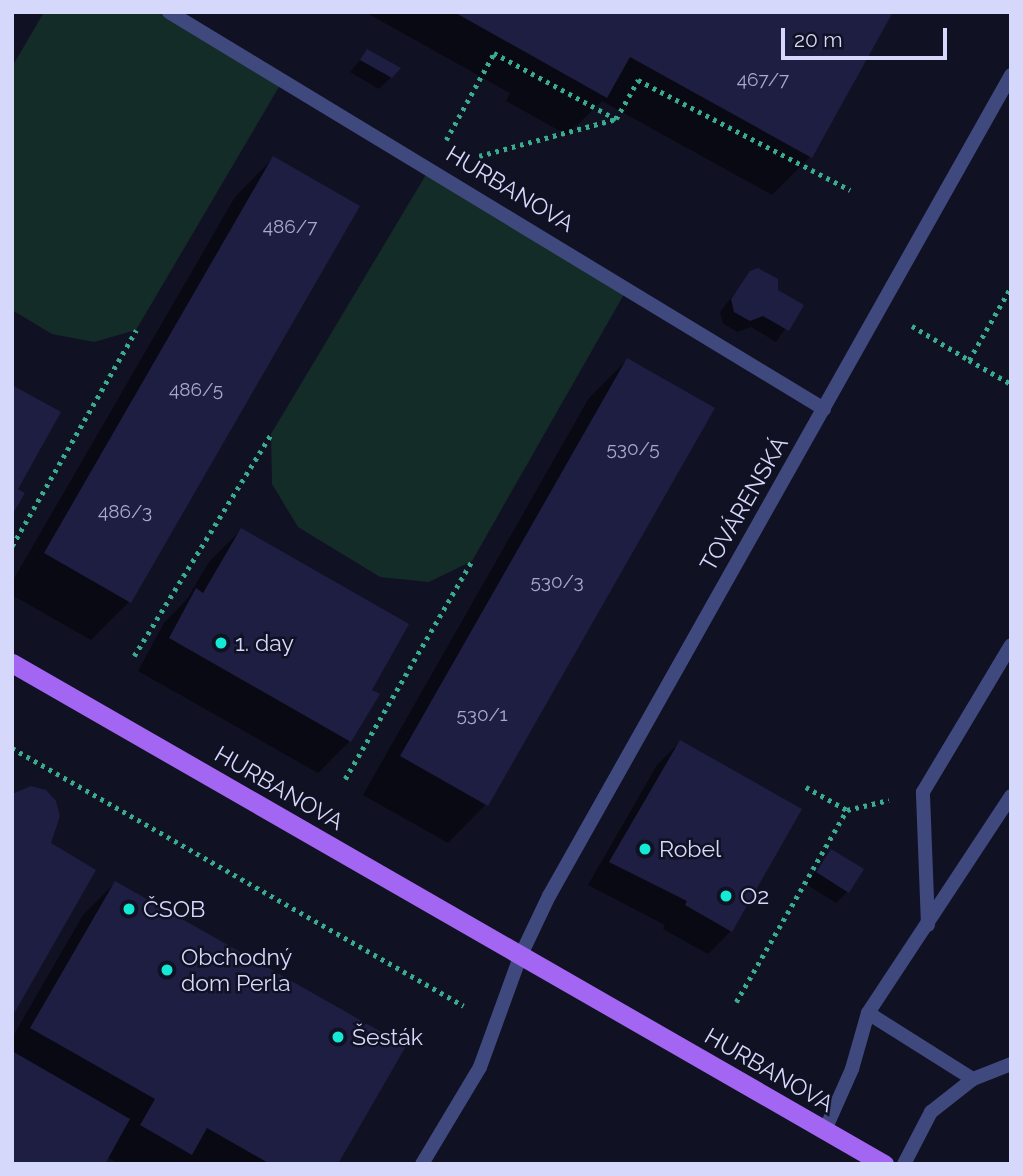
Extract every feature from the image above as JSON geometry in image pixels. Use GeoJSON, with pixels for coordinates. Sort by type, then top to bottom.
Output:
{"type":"FeatureCollection","features":[{"type":"Feature","properties":{"kind":"main road","name":"HURBANOVA"},"geometry":{"type":"LineString","coordinates":[[12,663],[884,1164]]}},
{"type":"Feature","properties":{"kind":"street","name":"HURBANOVA"},"geometry":{"type":"LineString","coordinates":[[169,12],[824,409]]}},
{"type":"Feature","properties":{"kind":"street","name":"TOVÁRENSKÁ"},"geometry":{"type":"LineString","coordinates":[[520,957],[548,897],[1011,75]]}},
{"type":"Feature","properties":{"kind":"street"},"geometry":{"type":"LineString","coordinates":[[928,925],[923,792],[1011,645]]}},
{"type":"Feature","properties":{"kind":"street"},"geometry":{"type":"LineString","coordinates":[[825,1130],[852,1069],[868,1013],[1011,796]]}},
{"type":"Feature","properties":{"kind":"street"},"geometry":{"type":"LineString","coordinates":[[422,1164],[480,1067],[520,957]]}},
{"type":"Feature","properties":{"kind":"street"},"geometry":{"type":"LineString","coordinates":[[868,1013],[973,1079]]}},
{"type":"Feature","properties":{"kind":"street"},"geometry":{"type":"LineString","coordinates":[[904,1164],[931,1111],[973,1079],[1011,1064]]}},
{"type":"Feature","properties":{"kind":"path"},"geometry":{"type":"LineString","coordinates":[[430,169],[494,53],[616,119]]}},
{"type":"Feature","properties":{"kind":"path"},"geometry":{"type":"LineString","coordinates":[[430,169],[616,119],[638,80],[850,190]]}},
{"type":"Feature","properties":{"kind":"path"},"geometry":{"type":"LineString","coordinates":[[969,360],[1011,287]]}},
{"type":"Feature","properties":{"kind":"path"},"geometry":{"type":"LineString","coordinates":[[906,323],[1011,384]]}},
{"type":"Feature","properties":{"kind":"path"},"geometry":{"type":"LineString","coordinates":[[12,546],[136,330]]}},
{"type":"Feature","properties":{"kind":"path"},"geometry":{"type":"LineString","coordinates":[[134,656],[271,434]]}},
{"type":"Feature","properties":{"kind":"path","name":"HURBANOVA"},"geometry":{"type":"LineString","coordinates":[[345,779],[472,561]]}},
{"type":"Feature","properties":{"kind":"path"},"geometry":{"type":"LineString","coordinates":[[12,748],[467,1008]]}},
{"type":"Feature","properties":{"kind":"path"},"geometry":{"type":"LineString","coordinates":[[806,787],[848,810],[923,792]]}},
{"type":"Feature","properties":{"kind":"path"},"geometry":{"type":"LineString","coordinates":[[736,1002],[848,810]]}},
{"type":"Feature","properties":{"kind":"green space"},"geometry":{"type":"Polygon","coordinates":[[[44,12],[169,12],[283,80],[136,330],[94,342],[52,334],[12,310],[12,67],[44,12]]]}},
{"type":"Feature","properties":{"kind":"green space"},"geometry":{"type":"Polygon","coordinates":[[[430,168],[627,289],[472,561],[429,582],[380,577],[298,527],[272,484],[271,434],[430,168]]]}},
{"type":"Feature","properties":{"kind":"building"},"geometry":{"type":"Polygon","coordinates":[[[454,12],[893,12],[812,158],[630,57],[607,98],[454,12]]]}},
{"type":"Feature","properties":{"kind":"building"},"geometry":{"type":"Polygon","coordinates":[[[367,49],[401,68],[392,78],[360,60],[367,49]]]}},
{"type":"Feature","properties":{"kind":"building"},"geometry":{"type":"Polygon","coordinates":[[[273,156],[360,206],[131,603],[44,553],[273,156]]]}},
{"type":"Feature","properties":{"kind":"building"},"geometry":{"type":"Polygon","coordinates":[[[758,268],[778,279],[778,290],[804,305],[789,331],[763,316],[750,321],[734,312],[731,299],[750,271],[758,268]]]}},
{"type":"Feature","properties":{"kind":"building"},"geometry":{"type":"Polygon","coordinates":[[[627,358],[715,408],[488,806],[400,756],[627,358]]]}},
{"type":"Feature","properties":{"kind":"building"},"geometry":{"type":"Polygon","coordinates":[[[12,385],[61,412],[18,489],[25,493],[12,515],[12,385]]]}},
{"type":"Feature","properties":{"kind":"building"},"geometry":{"type":"Polygon","coordinates":[[[241,528],[409,624],[372,690],[380,694],[351,742],[169,638],[196,588],[203,593],[241,528]]]}},
{"type":"Feature","properties":{"kind":"building"},"geometry":{"type":"Polygon","coordinates":[[[680,740],[802,809],[732,932],[685,905],[687,901],[609,862],[680,740]]]}},
{"type":"Feature","properties":{"kind":"building"},"geometry":{"type":"Polygon","coordinates":[[[31,786],[46,790],[56,801],[60,816],[51,843],[96,870],[12,1017],[12,794],[31,786]]]}},
{"type":"Feature","properties":{"kind":"building"},"geometry":{"type":"Polygon","coordinates":[[[831,849],[864,869],[849,893],[816,872],[831,849]]]}},
{"type":"Feature","properties":{"kind":"building","name":"Obchodný dom Perla"},"geometry":{"type":"Polygon","coordinates":[[[115,881],[406,1046],[338,1164],[270,1164],[207,1128],[192,1155],[140,1125],[155,1099],[30,1028],[115,881]]]}},
{"type":"Feature","properties":{"kind":"building"},"geometry":{"type":"Polygon","coordinates":[[[12,1051],[130,1119],[105,1164],[12,1164],[12,1051]]]}},
{"type":"Feature","properties":{"kind":"place","name":"1. day"},"geometry":{"type":"Point","coordinates":[221,643]}},
{"type":"Feature","properties":{"kind":"place","name":"Robel"},"geometry":{"type":"Point","coordinates":[645,849]}},
{"type":"Feature","properties":{"kind":"place","name":"O2"},"geometry":{"type":"Point","coordinates":[726,896]}},
{"type":"Feature","properties":{"kind":"place","name":"ČSOB"},"geometry":{"type":"Point","coordinates":[129,909]}},
{"type":"Feature","properties":{"kind":"place","name":"Obchodný dom Perla"},"geometry":{"type":"Point","coordinates":[167,970]}},
{"type":"Feature","properties":{"kind":"place","name":"Šesták"},"geometry":{"type":"Point","coordinates":[338,1037]}}]}
